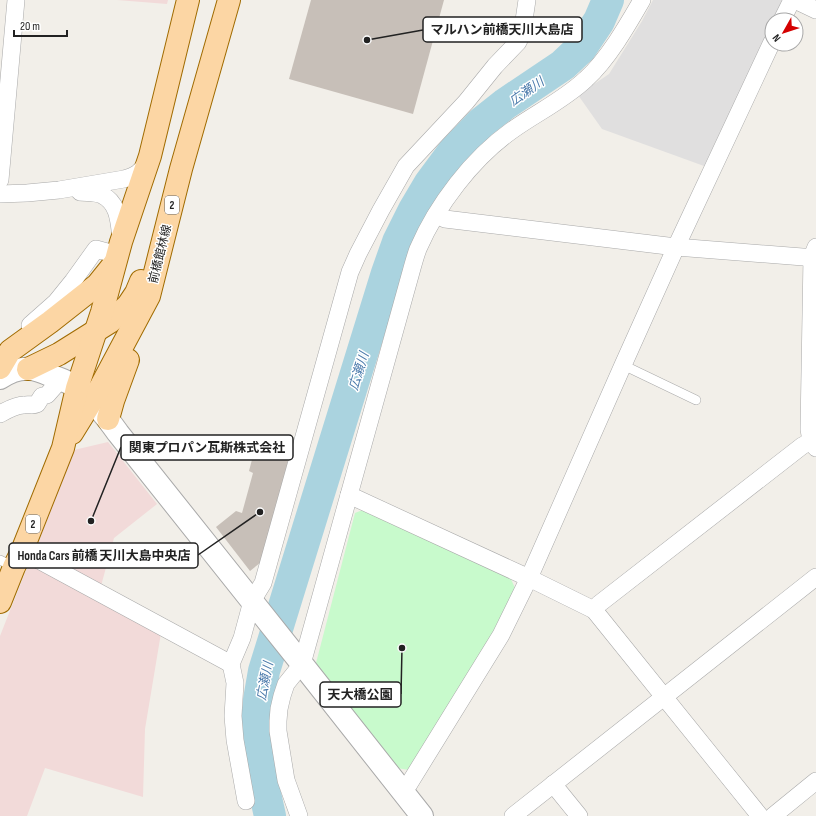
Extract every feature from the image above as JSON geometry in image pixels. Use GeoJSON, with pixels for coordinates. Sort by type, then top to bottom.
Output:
{"type":"FeatureCollection","features":[{"type":"Feature","properties":{"kind":"main road","name":"前橋館林線"},"geometry":{"type":"LineString","coordinates":[[0,602],[12,559],[64,446],[78,426],[77,389],[102,312],[118,253],[150,156],[188,0]]}},
{"type":"Feature","properties":{"kind":"main road","name":"前橋館林線"},"geometry":{"type":"LineString","coordinates":[[77,389],[101,386],[149,296],[181,169],[229,0]]}},
{"type":"Feature","properties":{"kind":"main road"},"geometry":{"type":"LineString","coordinates":[[28,369],[59,354],[96,331],[110,322],[128,305],[136,293],[181,169]]}},
{"type":"Feature","properties":{"kind":"main road"},"geometry":{"type":"LineString","coordinates":[[0,368],[10,351],[97,285],[118,253]]}},
{"type":"Feature","properties":{"kind":"main road"},"geometry":{"type":"LineString","coordinates":[[108,419],[113,401],[146,312],[149,296]]}},
{"type":"Feature","properties":{"kind":"street"},"geometry":{"type":"LineString","coordinates":[[16,0],[0,188],[27,193],[59,190],[110,182],[130,177],[144,168],[150,156]]}},
{"type":"Feature","properties":{"kind":"street"},"geometry":{"type":"LineString","coordinates":[[246,801],[235,740],[233,716],[234,683],[231,664],[257,607],[350,272],[381,210],[406,166],[466,102],[495,66],[518,42],[522,34],[527,0]]}},
{"type":"Feature","properties":{"kind":"street"},"geometry":{"type":"LineString","coordinates":[[299,816],[286,780],[278,731],[280,702],[297,657],[349,495],[418,250],[436,215],[450,194],[480,158],[510,132],[574,89],[586,79],[598,67],[642,0]]}},
{"type":"Feature","properties":{"kind":"street"},"geometry":{"type":"LineString","coordinates":[[786,12],[792,0]]}},
{"type":"Feature","properties":{"kind":"street"},"geometry":{"type":"LineString","coordinates":[[795,0],[816,10]]}},
{"type":"Feature","properties":{"kind":"street"},"geometry":{"type":"LineString","coordinates":[[401,790],[410,784],[501,634],[529,578],[676,247],[767,52]]}},
{"type":"Feature","properties":{"kind":"street"},"geometry":{"type":"LineString","coordinates":[[0,348],[30,326],[56,302],[73,282],[96,249],[118,253],[118,216],[116,209],[108,199],[96,194],[59,190]]}},
{"type":"Feature","properties":{"kind":"street"},"geometry":{"type":"LineString","coordinates":[[436,215],[445,219],[676,247],[815,254],[810,429],[814,443],[802,446],[599,604],[594,610]]}},
{"type":"Feature","properties":{"kind":"street"},"geometry":{"type":"LineString","coordinates":[[0,378],[10,372],[28,369],[44,373],[77,389],[108,419],[422,816]]}},
{"type":"Feature","properties":{"kind":"street"},"geometry":{"type":"LineString","coordinates":[[0,414],[16,406],[34,406],[42,396],[77,389]]}},
{"type":"Feature","properties":{"kind":"street"},"geometry":{"type":"LineString","coordinates":[[349,495],[529,578],[594,610],[760,816]]}},
{"type":"Feature","properties":{"kind":"street"},"geometry":{"type":"LineString","coordinates":[[12,559],[231,664]]}},
{"type":"Feature","properties":{"kind":"street"},"geometry":{"type":"LineString","coordinates":[[513,816],[816,577]]}},
{"type":"Feature","properties":{"kind":"street"},"geometry":{"type":"LineString","coordinates":[[773,816],[816,782]]}},
{"type":"Feature","properties":{"kind":"street"},"geometry":{"type":"LineString","coordinates":[[554,784],[579,816]]}},
{"type":"Feature","properties":{"kind":"lane"},"geometry":{"type":"LineString","coordinates":[[623,365],[696,400]]}},
{"type":"Feature","properties":{"kind":"shaded area"},"geometry":{"type":"Polygon","coordinates":[[[117,0],[168,0],[167,4],[117,0]]]}},
{"type":"Feature","properties":{"kind":"shaded area"},"geometry":{"type":"Polygon","coordinates":[[[653,0],[783,0],[778,12],[764,12],[764,41],[704,166],[602,129],[578,95],[609,74],[642,21],[653,0]]]}},
{"type":"Feature","properties":{"kind":"shaded area"},"geometry":{"type":"Polygon","coordinates":[[[108,442],[157,504],[114,538],[101,586],[41,554],[38,543],[74,450],[108,442]]]}},
{"type":"Feature","properties":{"kind":"shaded area"},"geometry":{"type":"Polygon","coordinates":[[[35,564],[161,633],[145,729],[143,797],[45,768],[27,816],[0,816],[0,636],[26,570],[35,564]]]}},
{"type":"Feature","properties":{"kind":"green space"},"geometry":{"type":"Polygon","coordinates":[[[365,509],[510,577],[515,588],[494,633],[409,770],[397,768],[316,663],[355,513],[365,509]]]}},
{"type":"Feature","properties":{"kind":"building"},"geometry":{"type":"Polygon","coordinates":[[[311,0],[444,0],[413,114],[289,79],[311,0]]]}},
{"type":"Feature","properties":{"kind":"building"},"geometry":{"type":"Polygon","coordinates":[[[254,452],[290,461],[266,558],[250,571],[216,527],[236,511],[242,513],[253,473],[249,471],[254,452]]]}},
{"type":"Feature","properties":{"kind":"waterway","name":"広瀬川"},"geometry":{"type":"LineString","coordinates":[[270,816],[260,771],[257,722],[264,671],[387,273],[398,242],[430,183],[453,152],[481,123],[505,104],[563,65],[581,48],[599,21],[608,0]]}},
{"type":"Feature","properties":{"kind":"place","name":"マルハン前橋天川大島店"},"geometry":{"type":"Point","coordinates":[367,40]}},
{"type":"Feature","properties":{"kind":"place","name":"Honda Cars 前橋 天川大島中央店"},"geometry":{"type":"Point","coordinates":[260,512]}},
{"type":"Feature","properties":{"kind":"place","name":"関東プロパン瓦斯株式会社"},"geometry":{"type":"Point","coordinates":[91,521]}},
{"type":"Feature","properties":{"kind":"place","name":"天大橋公園"},"geometry":{"type":"Point","coordinates":[402,648]}}]}
